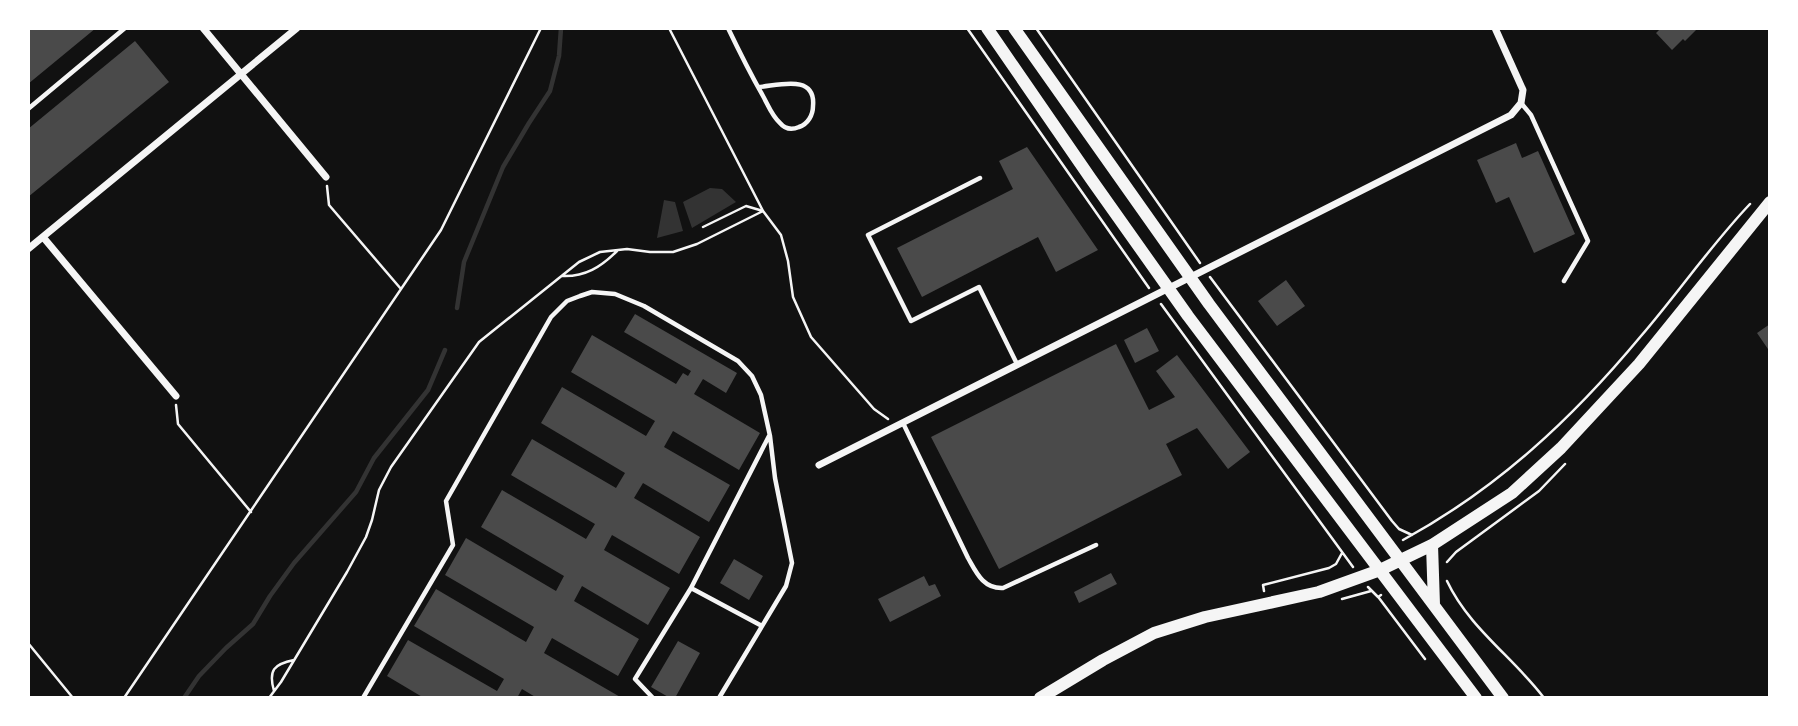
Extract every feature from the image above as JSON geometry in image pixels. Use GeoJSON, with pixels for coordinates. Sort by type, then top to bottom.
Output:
{"type":"FeatureCollection","features":[{"type":"Feature","properties":{"kind":"main road"},"geometry":{"type":"LineString","coordinates":[[988,28],[1168,288],[1476,698]]}},
{"type":"Feature","properties":{"kind":"main road"},"geometry":{"type":"LineString","coordinates":[[1014,28],[1190,277],[1503,698]]}},
{"type":"Feature","properties":{"kind":"main road"},"geometry":{"type":"LineString","coordinates":[[1040,698],[1154,633],[1205,617],[1320,592],[1380,570],[1432,545],[1512,493],[1561,448],[1639,364],[1770,202]]}},
{"type":"Feature","properties":{"kind":"main road"},"geometry":{"type":"LineString","coordinates":[[1432,545],[1434,606]]}},
{"type":"Feature","properties":{"kind":"street"},"geometry":{"type":"LineString","coordinates":[[203,28],[326,177]]}},
{"type":"Feature","properties":{"kind":"street"},"geometry":{"type":"LineString","coordinates":[[28,249],[297,28]]}},
{"type":"Feature","properties":{"kind":"street"},"geometry":{"type":"LineString","coordinates":[[819,464],[1511,115],[1521,103],[1523,90],[1495,28]]}},
{"type":"Feature","properties":{"kind":"street"},"geometry":{"type":"LineString","coordinates":[[43,237],[176,396]]}},
{"type":"Feature","properties":{"kind":"lane"},"geometry":{"type":"LineString","coordinates":[[28,109],[125,28]]}},
{"type":"Feature","properties":{"kind":"lane"},"geometry":{"type":"LineString","coordinates":[[728,28],[758,87],[781,125],[789,129],[801,127],[808,121],[814,109],[808,89],[799,83],[758,87]]}},
{"type":"Feature","properties":{"kind":"lane"},"geometry":{"type":"LineString","coordinates":[[1521,103],[1531,115],[1588,241],[1564,281]]}},
{"type":"Feature","properties":{"kind":"lane"},"geometry":{"type":"LineString","coordinates":[[980,178],[868,235],[911,321],[979,286],[1017,364]]}},
{"type":"Feature","properties":{"kind":"lane"},"geometry":{"type":"LineString","coordinates":[[363,698],[453,545],[446,501],[551,317],[567,301],[592,292],[615,294],[644,306],[738,361],[752,376],[761,396],[792,563],[786,586],[719,698]]}},
{"type":"Feature","properties":{"kind":"lane"},"geometry":{"type":"LineString","coordinates":[[899,424],[978,577],[985,583],[995,588],[1003,588],[1096,545]]}},
{"type":"Feature","properties":{"kind":"lane"},"geometry":{"type":"LineString","coordinates":[[653,698],[635,679],[691,588],[770,436]]}},
{"type":"Feature","properties":{"kind":"lane"},"geometry":{"type":"LineString","coordinates":[[691,588],[762,626]]}},
{"type":"Feature","properties":{"kind":"path"},"geometry":{"type":"LineString","coordinates":[[124,698],[441,230],[541,28]]}},
{"type":"Feature","properties":{"kind":"path"},"geometry":{"type":"LineString","coordinates":[[326,177],[329,205],[401,289]]}},
{"type":"Feature","properties":{"kind":"path"},"geometry":{"type":"LineString","coordinates":[[1392,521],[1399,529],[1412,535],[1468,500],[1523,458],[1598,386],[1749,204]]}},
{"type":"Feature","properties":{"kind":"path"},"geometry":{"type":"LineString","coordinates":[[703,228],[746,206],[763,211],[781,235],[793,297],[811,337],[874,409],[899,424]]}},
{"type":"Feature","properties":{"kind":"path"},"geometry":{"type":"LineString","coordinates":[[562,276],[575,277],[591,271],[606,262],[617,250]]}},
{"type":"Feature","properties":{"kind":"path"},"geometry":{"type":"LineString","coordinates":[[176,396],[178,424],[251,512]]}},
{"type":"Feature","properties":{"kind":"path"},"geometry":{"type":"LineString","coordinates":[[1336,545],[1361,578]]}},
{"type":"Feature","properties":{"kind":"path"},"geometry":{"type":"LineString","coordinates":[[1263,585],[1329,568],[1336,564],[1342,553]]}},
{"type":"Feature","properties":{"kind":"path"},"geometry":{"type":"LineString","coordinates":[[1445,573],[1452,590],[1482,633],[1531,681],[1544,698]]}},
{"type":"Feature","properties":{"kind":"path"},"geometry":{"type":"LineString","coordinates":[[1378,597],[1425,659]]}},
{"type":"Feature","properties":{"kind":"path"},"geometry":{"type":"LineString","coordinates":[[28,643],[73,698]]}},
{"type":"Feature","properties":{"kind":"path"},"geometry":{"type":"LineString","coordinates":[[274,691],[270,679],[274,670],[281,663],[294,660]]}},
{"type":"Feature","properties":{"kind":"shaded area"},"geometry":{"type":"Polygon","coordinates":[[[710,188],[722,189],[736,202],[692,228],[683,202],[710,188]]]}},
{"type":"Feature","properties":{"kind":"shaded area"},"geometry":{"type":"Polygon","coordinates":[[[664,200],[675,202],[683,231],[657,238],[664,200]]]}},
{"type":"Feature","properties":{"kind":"building"},"geometry":{"type":"Polygon","coordinates":[[[28,28],[96,28],[28,84],[28,28]]]}},
{"type":"Feature","properties":{"kind":"building"},"geometry":{"type":"Polygon","coordinates":[[[1661,28],[1698,28],[1672,50],[1656,33],[1661,28]]]}},
{"type":"Feature","properties":{"kind":"building"},"geometry":{"type":"Polygon","coordinates":[[[135,41],[169,82],[28,197],[28,129],[135,41]]]}},
{"type":"Feature","properties":{"kind":"building"},"geometry":{"type":"Polygon","coordinates":[[[1516,143],[1522,158],[1538,151],[1575,234],[1534,253],[1509,197],[1496,203],[1477,160],[1516,143]]]}},
{"type":"Feature","properties":{"kind":"building"},"geometry":{"type":"Polygon","coordinates":[[[1027,147],[1098,250],[1056,272],[1038,237],[922,297],[897,248],[1013,189],[999,161],[1027,147]]]}},
{"type":"Feature","properties":{"kind":"building"},"geometry":{"type":"Polygon","coordinates":[[[1286,280],[1305,306],[1277,326],[1258,301],[1286,280]]]}},
{"type":"Feature","properties":{"kind":"building"},"geometry":{"type":"Polygon","coordinates":[[[635,314],[737,373],[726,393],[703,379],[694,394],[760,433],[739,470],[673,431],[664,447],[730,485],[709,522],[643,483],[634,498],[700,537],[679,574],[612,535],[604,550],[670,588],[648,625],[582,586],[574,601],[639,639],[618,676],[552,638],[544,653],[622,698],[537,698],[522,689],[517,698],[424,698],[387,676],[408,640],[497,691],[504,679],[414,626],[436,589],[526,642],[534,627],[445,575],[466,538],[556,591],[564,576],[481,527],[502,490],[586,539],[595,524],[511,475],[532,439],[616,488],[625,473],[541,423],[562,387],[646,436],[655,421],[571,372],[592,335],[676,384],[683,373],[688,376],[691,371],[624,332],[635,314]]]}},
{"type":"Feature","properties":{"kind":"building"},"geometry":{"type":"Polygon","coordinates":[[[1770,324],[1770,352],[1757,333],[1770,324]]]}},
{"type":"Feature","properties":{"kind":"building"},"geometry":{"type":"Polygon","coordinates":[[[1147,328],[1159,351],[1135,363],[1124,340],[1147,328]]]}},
{"type":"Feature","properties":{"kind":"building"},"geometry":{"type":"Polygon","coordinates":[[[1116,344],[1149,410],[1175,397],[1156,371],[1177,355],[1250,452],[1228,469],[1197,428],[1166,444],[1182,475],[999,569],[931,437],[1116,344]]]}},
{"type":"Feature","properties":{"kind":"building"},"geometry":{"type":"Polygon","coordinates":[[[734,559],[763,576],[749,600],[720,583],[734,559]]]}},
{"type":"Feature","properties":{"kind":"building"},"geometry":{"type":"Polygon","coordinates":[[[1111,573],[1117,584],[1079,603],[1074,592],[1111,573]]]}},
{"type":"Feature","properties":{"kind":"building"},"geometry":{"type":"Polygon","coordinates":[[[924,576],[929,586],[935,584],[941,596],[890,622],[878,599],[924,576]]]}},
{"type":"Feature","properties":{"kind":"building"},"geometry":{"type":"Polygon","coordinates":[[[678,641],[700,653],[675,698],[670,698],[651,687],[678,641]]]}},
{"type":"Feature","properties":{"kind":"waterway"},"geometry":{"type":"LineString","coordinates":[[457,308],[464,262],[503,167],[550,91],[559,56],[561,28]]}},
{"type":"Feature","properties":{"kind":"waterway"},"geometry":{"type":"LineString","coordinates":[[184,698],[199,676],[253,624],[294,563],[356,492],[374,458],[428,390],[445,350]]}}]}
